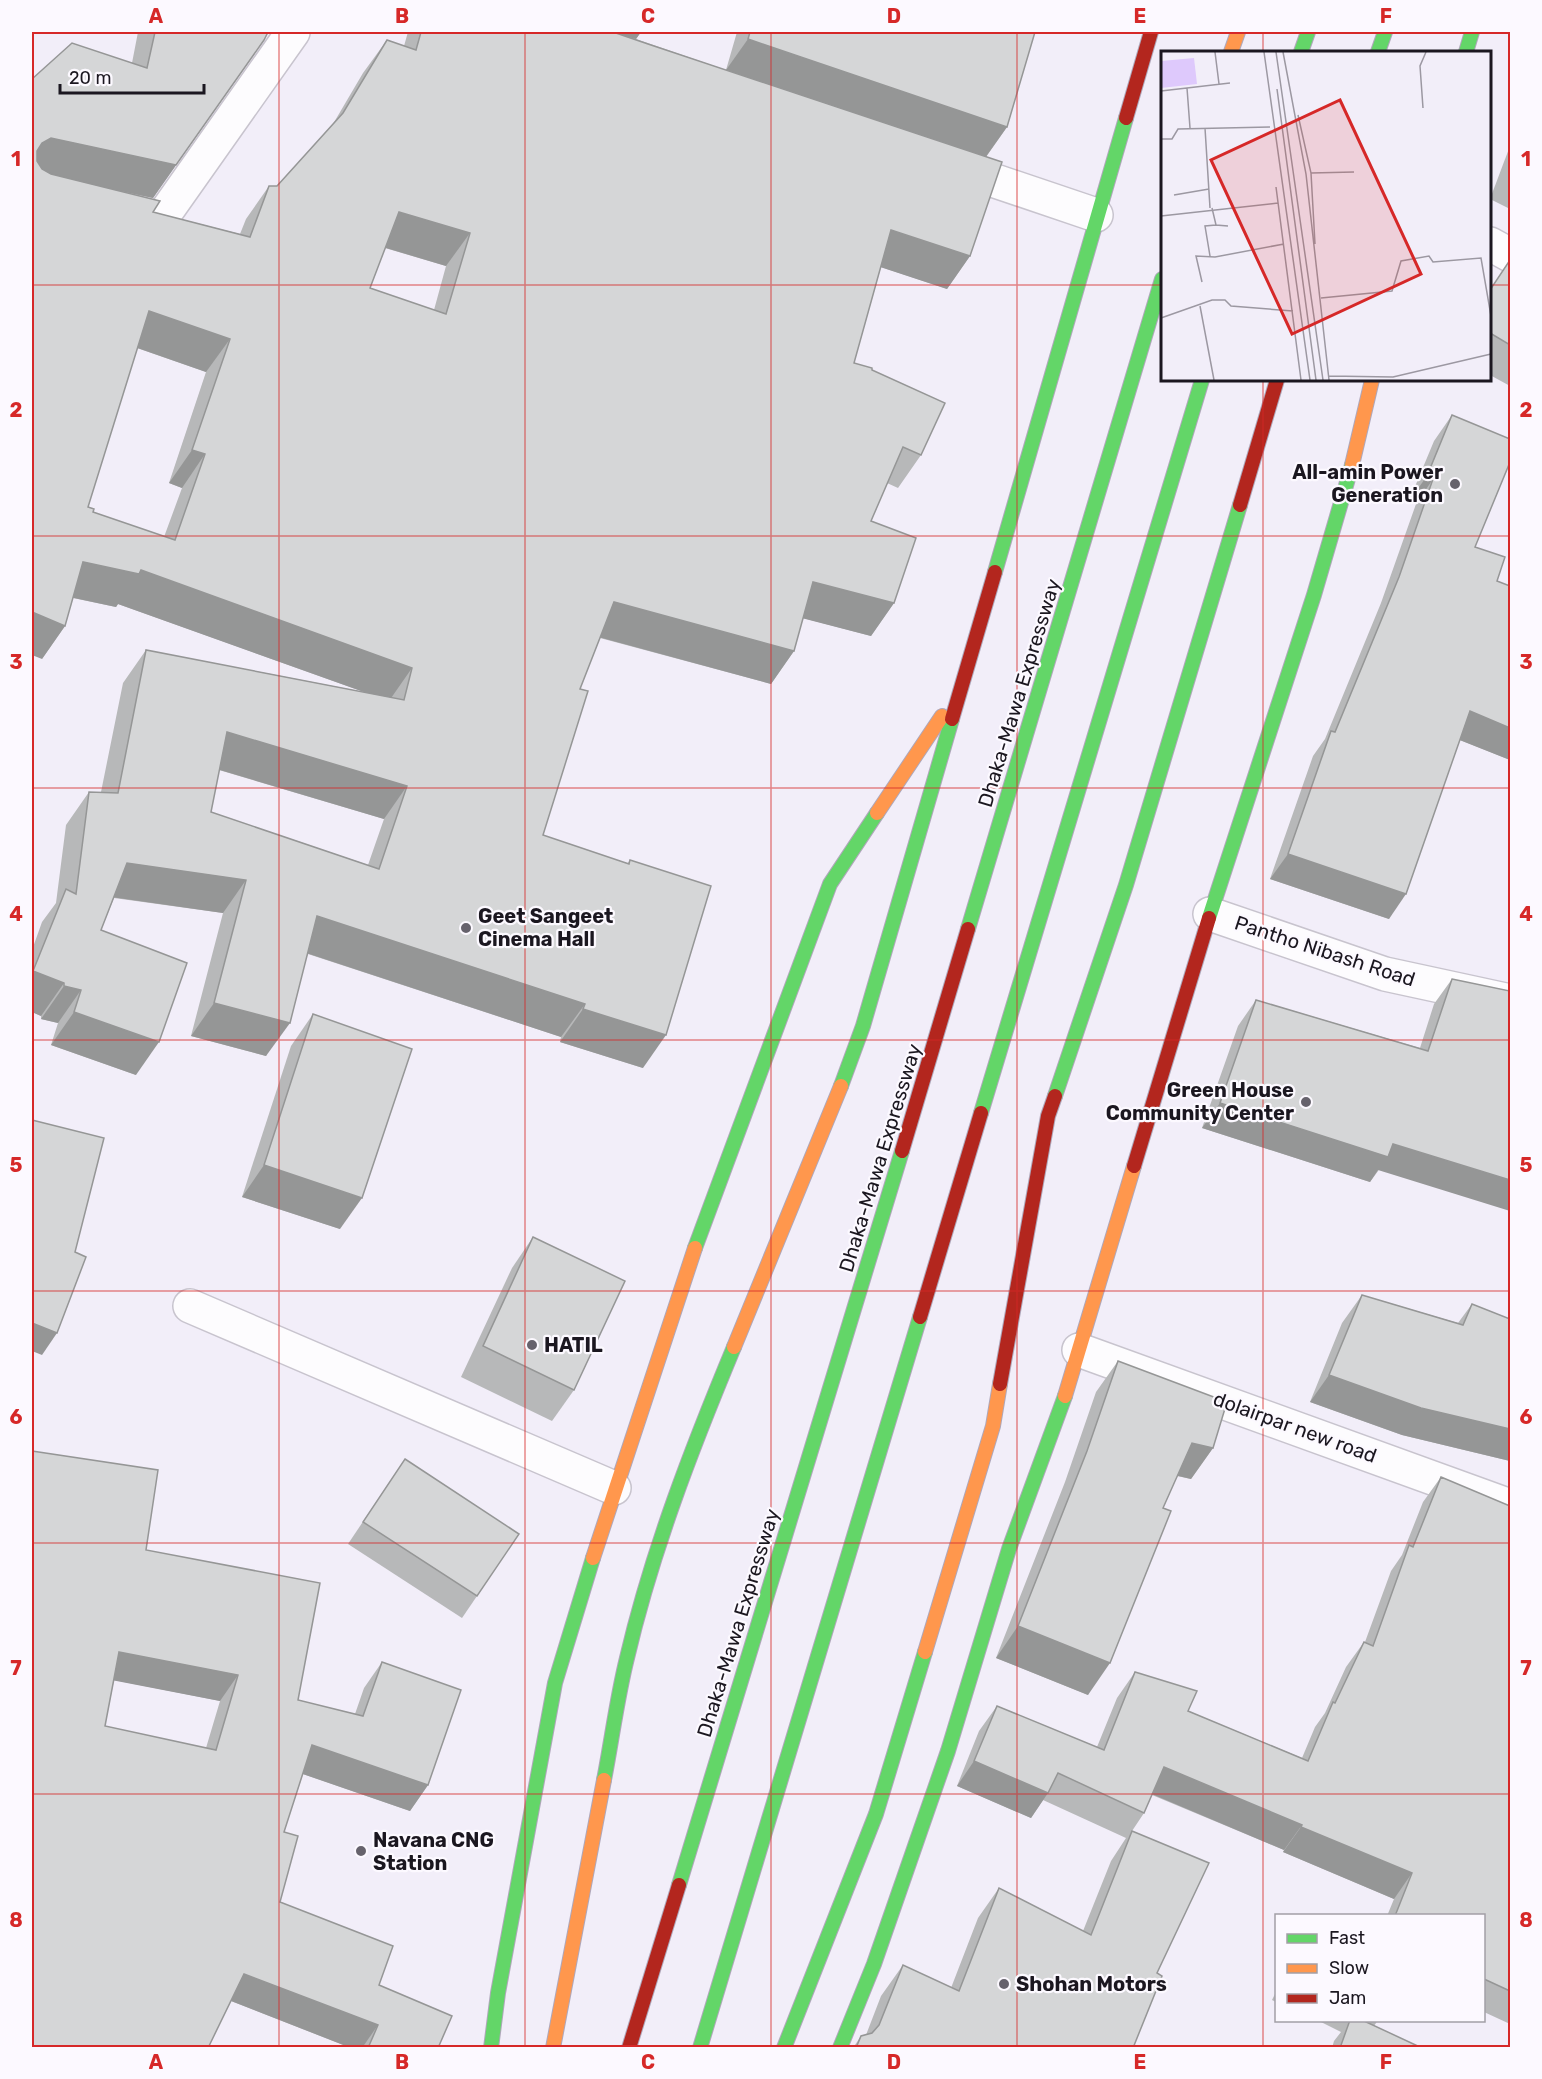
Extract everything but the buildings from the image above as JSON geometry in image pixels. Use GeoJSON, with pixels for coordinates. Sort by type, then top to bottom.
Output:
{"type":"FeatureCollection","features":[{"type":"Feature","properties":{"kind":"highway"},"geometry":{"type":"LineString","coordinates":[[553,2048],[627,1658],[670,1510],[693,1445],[825,1126],[863,1026],[1096,215],[1151,32]]}},
{"type":"Feature","properties":{"kind":"highway"},"geometry":{"type":"LineString","coordinates":[[1231,51],[1238,32]]}},
{"type":"Feature","properties":{"kind":"highway"},"geometry":{"type":"LineString","coordinates":[[1301,51],[1308,32]]}},
{"type":"Feature","properties":{"kind":"highway"},"geometry":{"type":"LineString","coordinates":[[1378,51],[1385,32]]}},
{"type":"Feature","properties":{"kind":"highway"},"geometry":{"type":"LineString","coordinates":[[1466,51],[1472,32]]}},
{"type":"Feature","properties":{"kind":"highway","name":"Dhaka-Mawa Expressway"},"geometry":{"type":"LineString","coordinates":[[629,2048],[861,1288],[1161,282]]}},
{"type":"Feature","properties":{"kind":"highway"},"geometry":{"type":"LineString","coordinates":[[700,2048],[1202,381]]}},
{"type":"Feature","properties":{"kind":"highway"},"geometry":{"type":"LineString","coordinates":[[784,2048],[876,1814],[993,1426],[1048,1116],[1126,885],[1276,381]]}},
{"type":"Feature","properties":{"kind":"highway"},"geometry":{"type":"LineString","coordinates":[[840,2048],[874,1964],[940,1773],[1009,1549],[1060,1411],[1210,914],[1314,595],[1350,472],[1372,381]]}},
{"type":"Feature","properties":{"kind":"highway"},"geometry":{"type":"LineString","coordinates":[[491,2048],[498,1993],[555,1683],[614,1488],[740,1121],[830,884],[958,693]]}},
{"type":"Feature","properties":{"kind":"street"},"geometry":{"type":"LineString","coordinates":[[32,189],[155,219],[166,212],[293,32]]}},
{"type":"Feature","properties":{"kind":"street"},"geometry":{"type":"LineString","coordinates":[[927,158],[1096,215]]}},
{"type":"Feature","properties":{"kind":"street"},"geometry":{"type":"LineString","coordinates":[[1491,245],[1510,255]]}},
{"type":"Feature","properties":{"kind":"street","name":"Pantho Nibash Road"},"geometry":{"type":"LineString","coordinates":[[1210,914],[1385,974],[1510,1001]]}},
{"type":"Feature","properties":{"kind":"street"},"geometry":{"type":"LineString","coordinates":[[190,1306],[614,1488]]}},
{"type":"Feature","properties":{"kind":"street","name":"dolairpar new road"},"geometry":{"type":"LineString","coordinates":[[1079,1350],[1510,1506]]}},
{"type":"Feature","properties":{"kind":"traffic: fast"},"geometry":{"type":"LineString","coordinates":[[1301,51],[1308,32]]}},
{"type":"Feature","properties":{"kind":"traffic: fast"},"geometry":{"type":"LineString","coordinates":[[1378,51],[1385,32]]}},
{"type":"Feature","properties":{"kind":"traffic: fast"},"geometry":{"type":"LineString","coordinates":[[1466,51],[1472,32]]}},
{"type":"Feature","properties":{"kind":"traffic: fast"},"geometry":{"type":"LineString","coordinates":[[995,572],[1126,118]]}},
{"type":"Feature","properties":{"kind":"traffic: fast"},"geometry":{"type":"LineString","coordinates":[[968,929],[1161,282]]}},
{"type":"Feature","properties":{"kind":"traffic: fast"},"geometry":{"type":"LineString","coordinates":[[981,1113],[1202,381]]}},
{"type":"Feature","properties":{"kind":"traffic: fast"},"geometry":{"type":"LineString","coordinates":[[1209,918],[1314,595],[1352,465]]}},
{"type":"Feature","properties":{"kind":"traffic: fast"},"geometry":{"type":"LineString","coordinates":[[1055,1096],[1126,885],[1240,505]]}},
{"type":"Feature","properties":{"kind":"traffic: fast"},"geometry":{"type":"LineString","coordinates":[[841,1086],[863,1026],[952,719]]}},
{"type":"Feature","properties":{"kind":"traffic: fast"},"geometry":{"type":"LineString","coordinates":[[695,1248],[830,884],[877,813]]}},
{"type":"Feature","properties":{"kind":"traffic: fast"},"geometry":{"type":"LineString","coordinates":[[679,1885],[902,1151]]}},
{"type":"Feature","properties":{"kind":"traffic: fast"},"geometry":{"type":"LineString","coordinates":[[700,2048],[920,1317]]}},
{"type":"Feature","properties":{"kind":"traffic: fast"},"geometry":{"type":"LineString","coordinates":[[604,1780],[623,1673],[648,1578],[688,1462],[734,1347]]}},
{"type":"Feature","properties":{"kind":"traffic: fast"},"geometry":{"type":"LineString","coordinates":[[840,2048],[874,1964],[948,1751],[1009,1549],[1065,1396]]}},
{"type":"Feature","properties":{"kind":"traffic: fast"},"geometry":{"type":"LineString","coordinates":[[491,2048],[498,1993],[555,1683],[593,1558]]}},
{"type":"Feature","properties":{"kind":"traffic: fast"},"geometry":{"type":"LineString","coordinates":[[784,2048],[876,1814],[925,1652]]}},
{"type":"Feature","properties":{"kind":"traffic: slow"},"geometry":{"type":"LineString","coordinates":[[1231,51],[1238,32]]}},
{"type":"Feature","properties":{"kind":"traffic: slow"},"geometry":{"type":"LineString","coordinates":[[1352,465],[1372,381]]}},
{"type":"Feature","properties":{"kind":"traffic: slow"},"geometry":{"type":"LineString","coordinates":[[877,813],[942,716]]}},
{"type":"Feature","properties":{"kind":"traffic: slow"},"geometry":{"type":"LineString","coordinates":[[734,1347],[841,1086]]}},
{"type":"Feature","properties":{"kind":"traffic: slow"},"geometry":{"type":"LineString","coordinates":[[1065,1396],[1134,1166]]}},
{"type":"Feature","properties":{"kind":"traffic: slow"},"geometry":{"type":"LineString","coordinates":[[593,1558],[695,1248]]}},
{"type":"Feature","properties":{"kind":"traffic: slow"},"geometry":{"type":"LineString","coordinates":[[925,1652],[993,1426],[1000,1384]]}},
{"type":"Feature","properties":{"kind":"traffic: slow"},"geometry":{"type":"LineString","coordinates":[[553,2048],[604,1780]]}},
{"type":"Feature","properties":{"kind":"traffic: jam"},"geometry":{"type":"LineString","coordinates":[[1126,118],[1151,32]]}},
{"type":"Feature","properties":{"kind":"traffic: jam"},"geometry":{"type":"LineString","coordinates":[[1240,505],[1277,381]]}},
{"type":"Feature","properties":{"kind":"traffic: jam"},"geometry":{"type":"LineString","coordinates":[[952,719],[995,572]]}},
{"type":"Feature","properties":{"kind":"traffic: jam"},"geometry":{"type":"LineString","coordinates":[[1134,1166],[1209,918]]}},
{"type":"Feature","properties":{"kind":"traffic: jam"},"geometry":{"type":"LineString","coordinates":[[902,1151],[968,929]]}},
{"type":"Feature","properties":{"kind":"traffic: jam"},"geometry":{"type":"LineString","coordinates":[[1000,1384],[1048,1116],[1055,1096]]}},
{"type":"Feature","properties":{"kind":"traffic: jam"},"geometry":{"type":"LineString","coordinates":[[920,1317],[981,1113]]}},
{"type":"Feature","properties":{"kind":"traffic: jam"},"geometry":{"type":"LineString","coordinates":[[629,2048],[679,1885]]}},
{"type":"Feature","properties":{"kind":"place","name":"All-amin Power Generation"},"geometry":{"type":"Point","coordinates":[1455,484]}},
{"type":"Feature","properties":{"kind":"place","name":"Geet Sangeet Cinema Hall"},"geometry":{"type":"Point","coordinates":[466,928]}},
{"type":"Feature","properties":{"kind":"place","name":"Green House Community Center"},"geometry":{"type":"Point","coordinates":[1306,1102]}},
{"type":"Feature","properties":{"kind":"place","name":"HATIL"},"geometry":{"type":"Point","coordinates":[532,1345]}},
{"type":"Feature","properties":{"kind":"place","name":"Navana CNG Station"},"geometry":{"type":"Point","coordinates":[361,1851]}},
{"type":"Feature","properties":{"kind":"place","name":"Shohan Motors"},"geometry":{"type":"Point","coordinates":[1004,1984]}}]}
